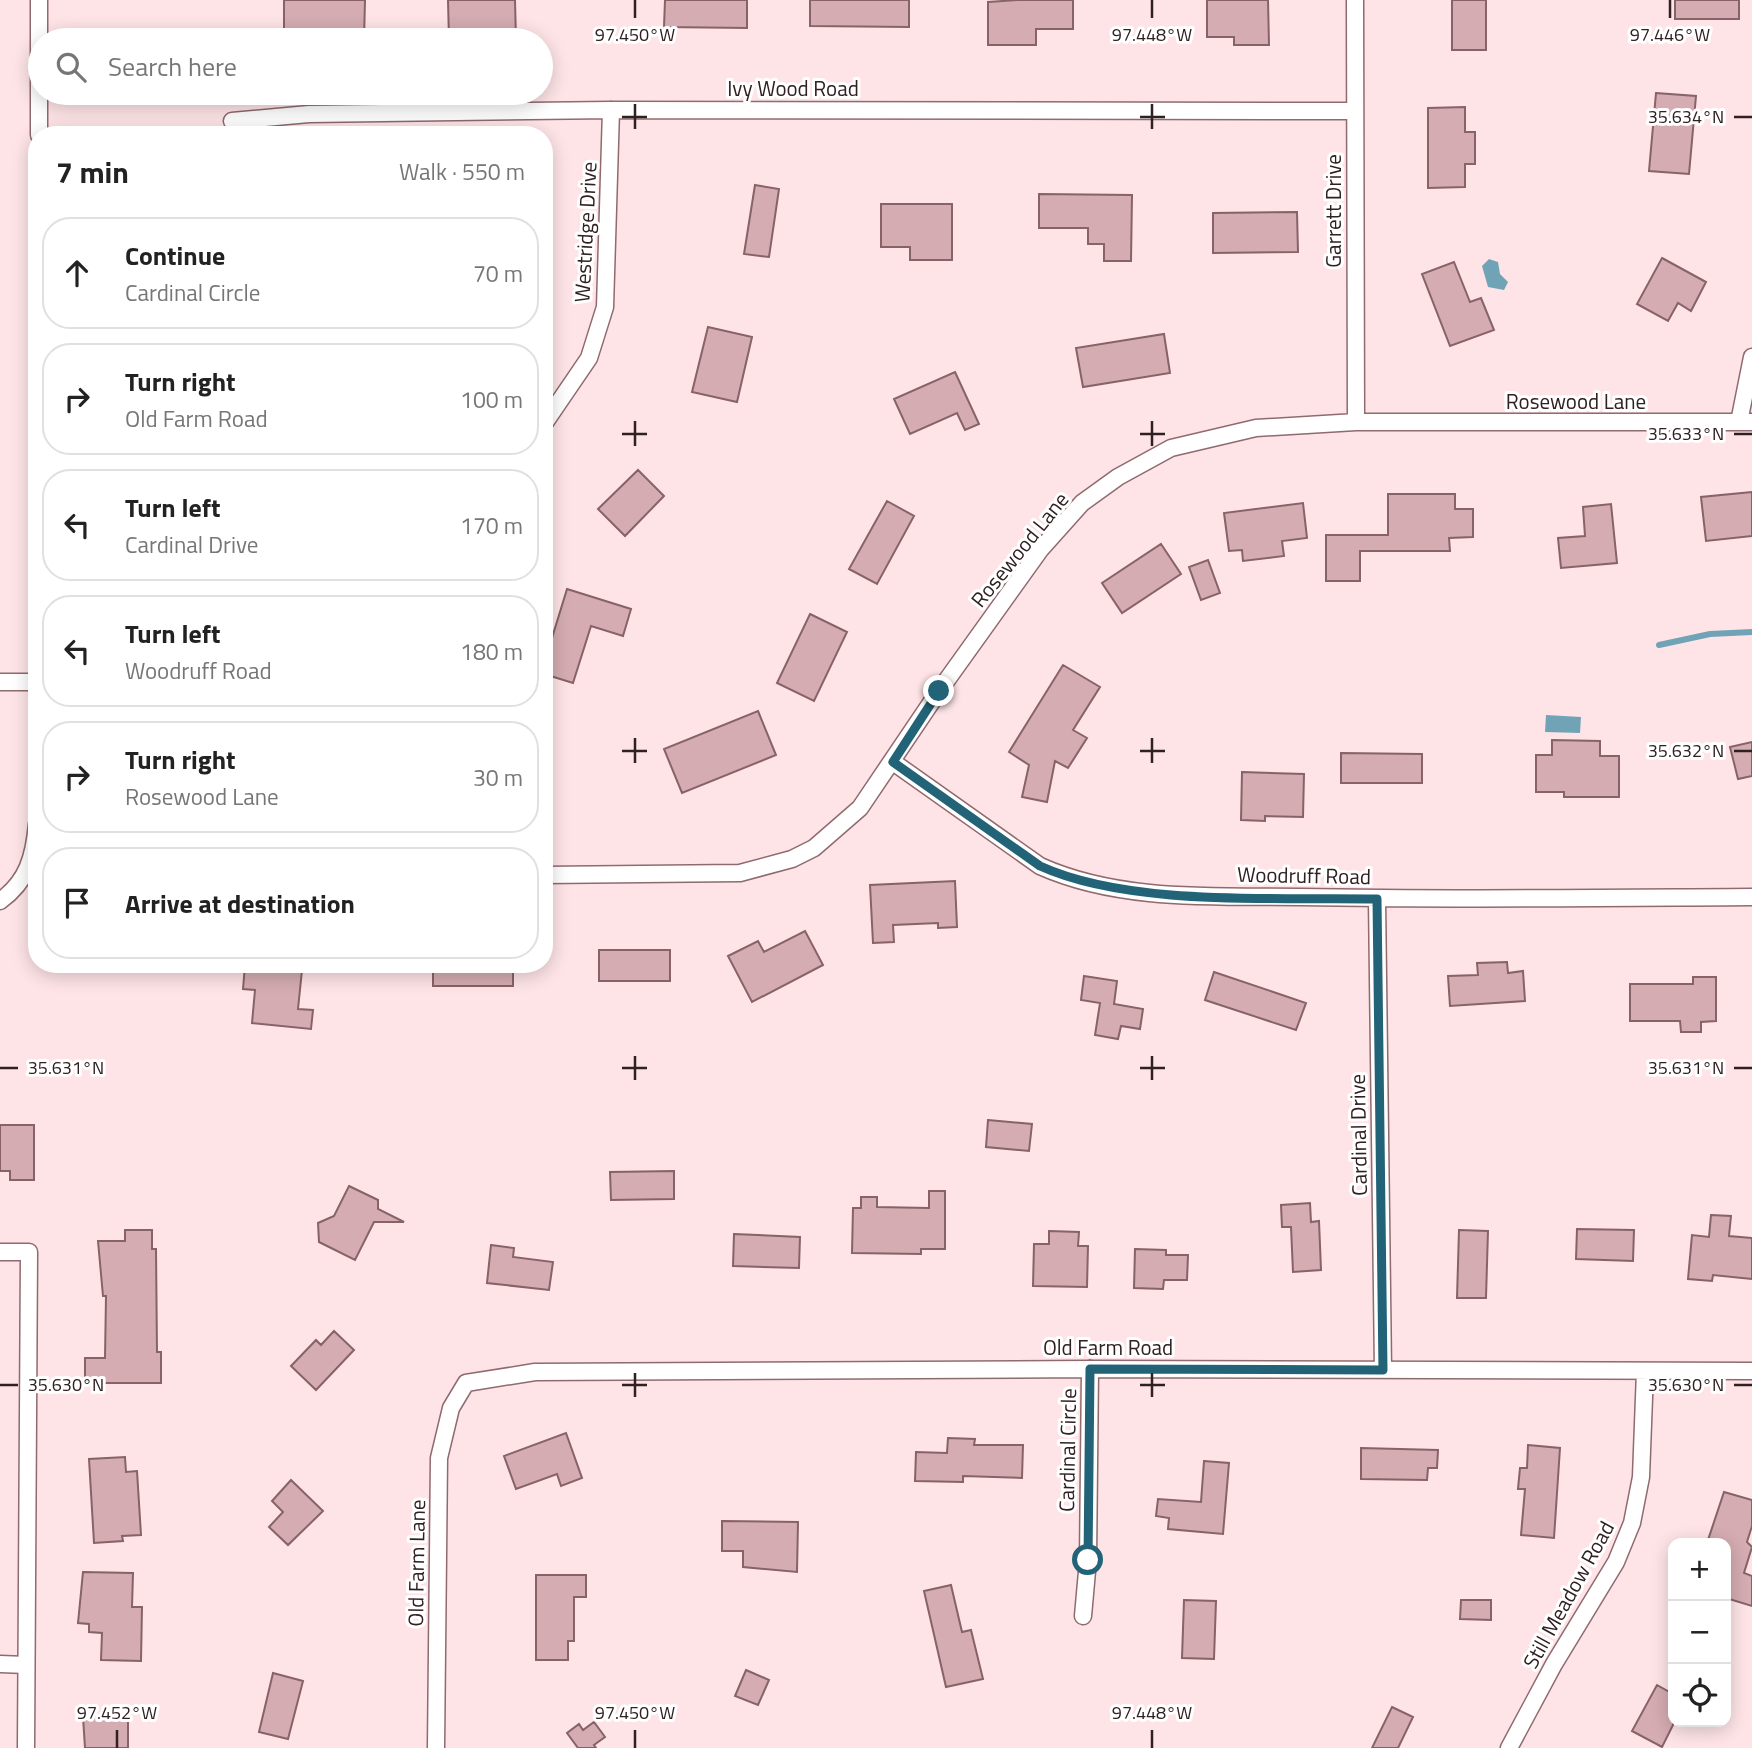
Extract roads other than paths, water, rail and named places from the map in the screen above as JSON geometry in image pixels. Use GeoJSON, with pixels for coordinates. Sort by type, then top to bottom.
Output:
{"type":"FeatureCollection","features":[{"type":"Feature","properties":{"kind":"street"},"geometry":{"type":"LineString","coordinates":[[39,0],[39,28]]}},
{"type":"Feature","properties":{"kind":"street","name":"Garrett Drive"},"geometry":{"type":"LineString","coordinates":[[1355,0],[1356,422]]}},
{"type":"Feature","properties":{"kind":"street"},"geometry":{"type":"LineString","coordinates":[[39,105],[39,126]]}},
{"type":"Feature","properties":{"kind":"street","name":"Ivy Wood Road"},"geometry":{"type":"LineString","coordinates":[[232,121],[309,114],[611,110],[1355,111]]}},
{"type":"Feature","properties":{"kind":"street","name":"Westridge Drive"},"geometry":{"type":"LineString","coordinates":[[553,407],[589,358],[605,307],[611,110]]}},
{"type":"Feature","properties":{"kind":"street"},"geometry":{"type":"LineString","coordinates":[[1746,422],[1752,357]]}},
{"type":"Feature","properties":{"kind":"street","name":"Rosewood Lane"},"geometry":{"type":"LineString","coordinates":[[553,875],[708,875],[768,867],[814,848],[836,832],[860,808],[939,691],[1040,550],[1082,503],[1118,477],[1184,444],[1256,428],[1356,422],[1746,422]]}},
{"type":"Feature","properties":{"kind":"street"},"geometry":{"type":"LineString","coordinates":[[0,682],[28,682]]}},
{"type":"Feature","properties":{"kind":"street","name":"Woodruff Road"},"geometry":{"type":"LineString","coordinates":[[893,762],[1040,866],[1065,877],[1100,886],[1182,895],[1377,899],[1752,898]]}},
{"type":"Feature","properties":{"kind":"street"},"geometry":{"type":"LineString","coordinates":[[0,901],[25,878],[28,869]]}},
{"type":"Feature","properties":{"kind":"street","name":"Cardinal Drive"},"geometry":{"type":"LineString","coordinates":[[1377,899],[1383,1370]]}},
{"type":"Feature","properties":{"kind":"street"},"geometry":{"type":"LineString","coordinates":[[0,1252],[29,1252],[26,1748]]}},
{"type":"Feature","properties":{"kind":"street","name":"Old Farm Road"},"geometry":{"type":"LineString","coordinates":[[466,1383],[535,1372],[1090,1369],[1752,1371]]}},
{"type":"Feature","properties":{"kind":"street","name":"Cardinal Circle"},"geometry":{"type":"LineString","coordinates":[[1083,1616],[1088,1560],[1090,1369]]}},
{"type":"Feature","properties":{"kind":"street","name":"Still Meadow Road"},"geometry":{"type":"LineString","coordinates":[[1509,1748],[1554,1664],[1616,1562],[1632,1523],[1641,1477],[1645,1371]]}},
{"type":"Feature","properties":{"kind":"street","name":"Old Farm Lane"},"geometry":{"type":"LineString","coordinates":[[436,1748],[439,1458],[452,1408],[466,1383]]}},
{"type":"Feature","properties":{"kind":"street"},"geometry":{"type":"LineString","coordinates":[[0,1664],[26,1665]]}},
{"type":"Feature","properties":{"kind":"water"},"geometry":{"type":"Polygon","coordinates":[[[1489,259],[1498,262],[1500,274],[1508,282],[1504,290],[1488,287],[1482,266],[1489,259]]]}},
{"type":"Feature","properties":{"kind":"water"},"geometry":{"type":"Polygon","coordinates":[[[1546,715],[1581,717],[1580,733],[1545,732],[1546,715]]]}},
{"type":"Feature","properties":{"kind":"waterway"},"geometry":{"type":"LineString","coordinates":[[1659,645],[1710,634],[1752,632]]}}]}
